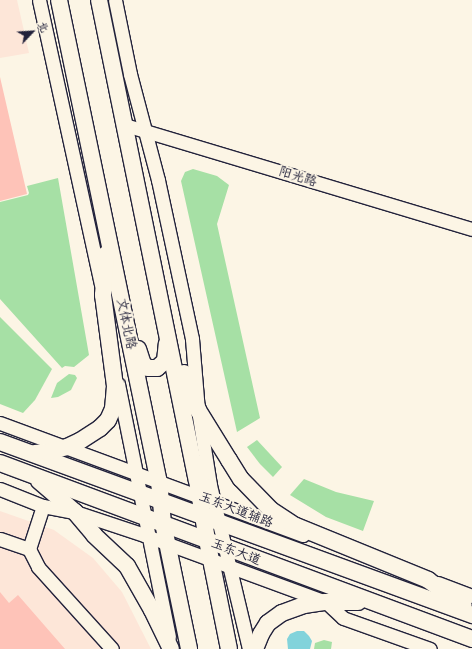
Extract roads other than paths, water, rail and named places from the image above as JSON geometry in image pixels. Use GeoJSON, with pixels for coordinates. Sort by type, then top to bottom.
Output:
{"type":"FeatureCollection","features":[{"type":"Feature","properties":{"kind":"main road","name":"文体北路"},"geometry":{"type":"LineString","coordinates":[[59,0],[158,481],[163,523],[189,649]]}},
{"type":"Feature","properties":{"kind":"main road"},"geometry":{"type":"LineString","coordinates":[[98,0],[167,329],[208,500],[204,516],[207,540],[229,649]]}},
{"type":"Feature","properties":{"kind":"main road"},"geometry":{"type":"LineString","coordinates":[[31,453],[47,452],[67,447],[96,430],[108,420],[115,399],[115,386],[103,295],[108,234]]}},
{"type":"Feature","properties":{"kind":"main road"},"geometry":{"type":"LineString","coordinates":[[108,234],[130,303],[140,357],[143,364],[148,368],[157,368],[165,361],[167,329]]}},
{"type":"Feature","properties":{"kind":"main road"},"geometry":{"type":"LineString","coordinates":[[167,329],[198,410],[241,479],[271,510],[296,526],[428,580],[472,612]]}},
{"type":"Feature","properties":{"kind":"main road","name":"玉东大道"},"geometry":{"type":"LineString","coordinates":[[0,442],[472,615]]}},
{"type":"Feature","properties":{"kind":"main road","name":"玉东大道"},"geometry":{"type":"LineString","coordinates":[[0,463],[472,639]]}},
{"type":"Feature","properties":{"kind":"main road"},"geometry":{"type":"LineString","coordinates":[[32,475],[75,512],[94,535],[126,566],[152,610],[171,649]]}},
{"type":"Feature","properties":{"kind":"main road"},"geometry":{"type":"LineString","coordinates":[[255,649],[261,634],[268,623],[282,612],[304,605],[326,602],[375,604]]}},
{"type":"Feature","properties":{"kind":"street"},"geometry":{"type":"LineString","coordinates":[[39,0],[103,295],[119,389],[146,517],[171,649]]}},
{"type":"Feature","properties":{"kind":"street"},"geometry":{"type":"LineString","coordinates":[[115,0],[130,74],[158,180],[192,338],[208,500],[219,522],[249,649]]}},
{"type":"Feature","properties":{"kind":"street","name":"阳光路"},"geometry":{"type":"LineString","coordinates":[[125,125],[472,229]]}},
{"type":"Feature","properties":{"kind":"street","name":"玉东大道辅路"},"geometry":{"type":"LineString","coordinates":[[0,423],[472,596]]}},
{"type":"Feature","properties":{"kind":"street"},"geometry":{"type":"LineString","coordinates":[[0,489],[44,506],[75,512],[150,537],[326,602],[343,618],[430,649]]}},
{"type":"Feature","properties":{"kind":"street"},"geometry":{"type":"LineString","coordinates":[[29,549],[44,506]]}},
{"type":"Feature","properties":{"kind":"street"},"geometry":{"type":"LineString","coordinates":[[0,539],[29,549],[38,567],[112,649]]}},
{"type":"Feature","properties":{"kind":"water"},"geometry":{"type":"Polygon","coordinates":[[[297,631],[304,631],[309,636],[312,641],[310,649],[288,649],[287,639],[290,634],[297,631]]]}}]}
